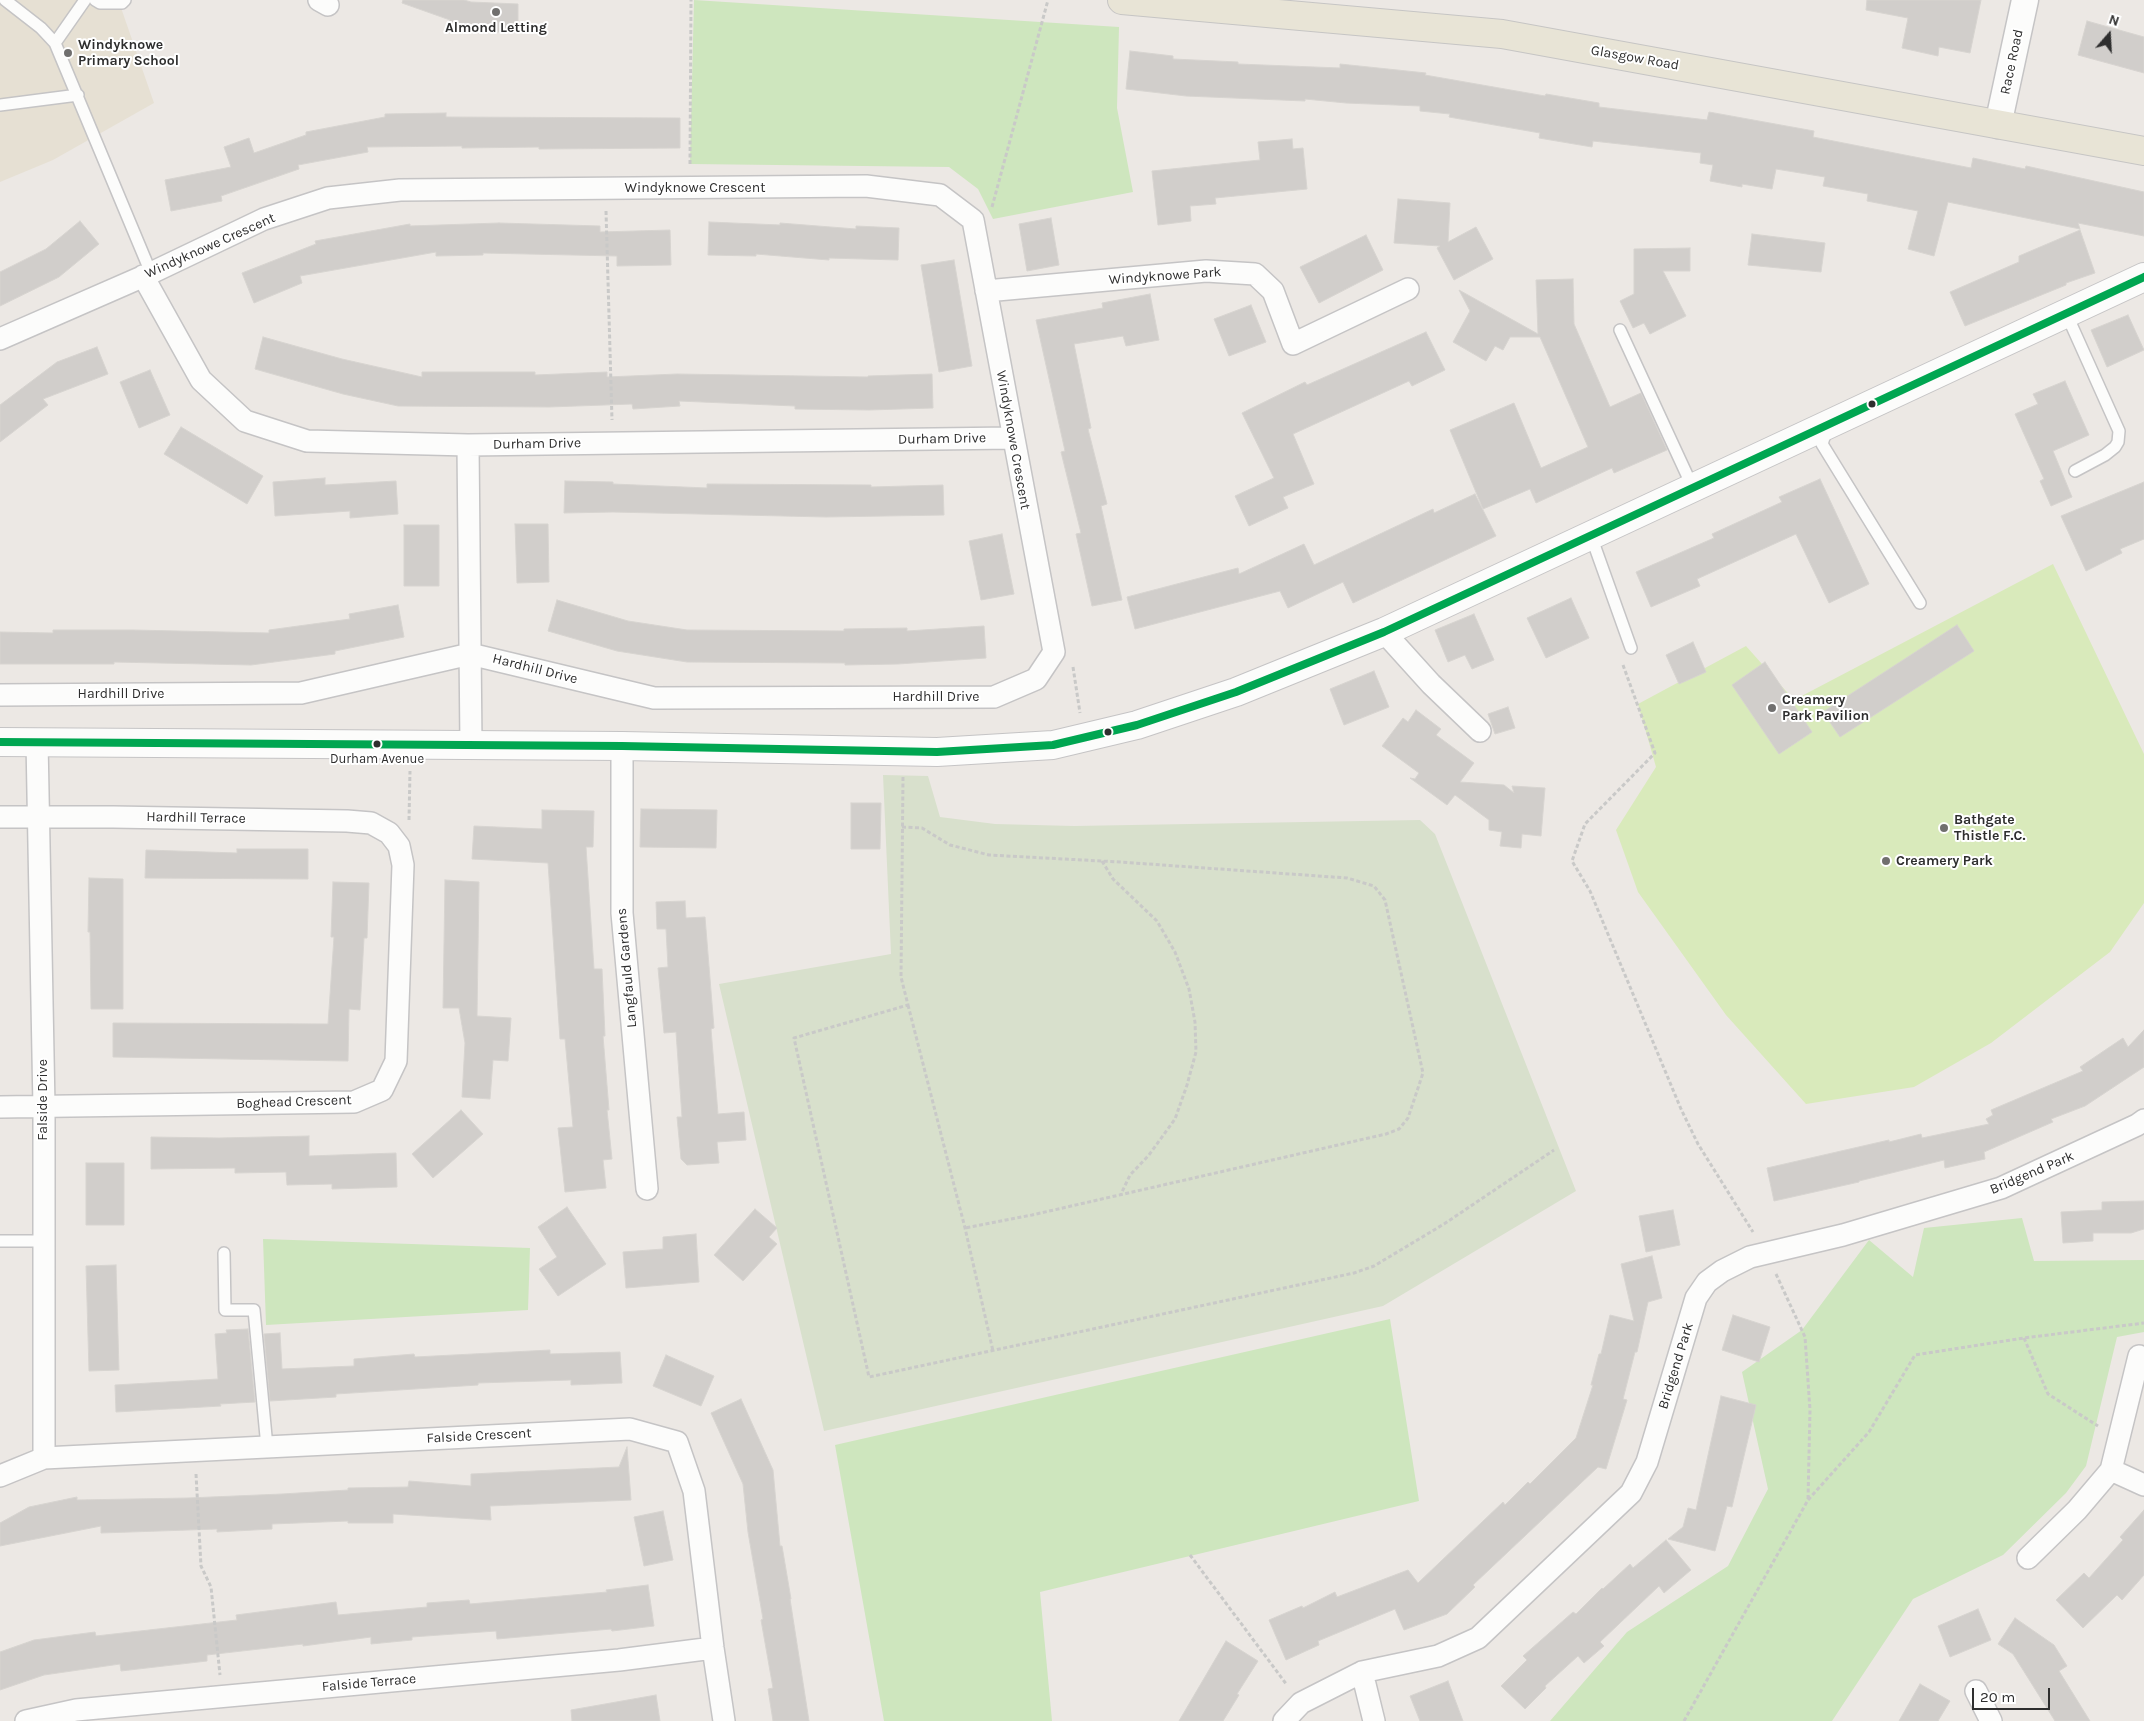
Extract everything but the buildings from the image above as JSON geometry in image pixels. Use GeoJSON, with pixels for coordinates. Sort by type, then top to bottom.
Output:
{"type":"FeatureCollection","features":[{"type":"Feature","properties":{"kind":"main road","name":"Glasgow Road"},"geometry":{"type":"LineString","coordinates":[[1122,0],[1199,3],[1502,34],[2144,151]]}},
{"type":"Feature","properties":{"kind":"main road"},"geometry":{"type":"LineString","coordinates":[[0,742],[622,746],[937,752],[1053,745],[1137,725],[1236,692],[1384,632],[2144,276]]}},
{"type":"Feature","properties":{"kind":"street","name":"Race Road"},"geometry":{"type":"LineString","coordinates":[[1998,125],[2025,0]]}},
{"type":"Feature","properties":{"kind":"street","name":"Windyknowe Crescent"},"geometry":{"type":"LineString","coordinates":[[0,339],[264,220],[328,198],[400,190],[866,186],[940,195],[972,220],[1054,652]]}},
{"type":"Feature","properties":{"kind":"street","name":"Windyknowe Park"},"geometry":{"type":"LineString","coordinates":[[986,291],[1206,271],[1255,274],[1273,291],[1293,344],[1408,288]]}},
{"type":"Feature","properties":{"kind":"street","name":"Durham Drive"},"geometry":{"type":"LineString","coordinates":[[147,274],[201,380],[245,420],[307,441],[468,445],[1012,438]]}},
{"type":"Feature","properties":{"kind":"street"},"geometry":{"type":"LineString","coordinates":[[468,445],[471,745]]}},
{"type":"Feature","properties":{"kind":"street"},"geometry":{"type":"LineString","coordinates":[[1384,632],[1431,684],[1480,731]]}},
{"type":"Feature","properties":{"kind":"street","name":"Hardhill Drive"},"geometry":{"type":"LineString","coordinates":[[0,695],[301,693],[470,654],[654,698],[994,697],[1036,679],[1054,652]]}},
{"type":"Feature","properties":{"kind":"street","name":"Falside Drive"},"geometry":{"type":"LineString","coordinates":[[37,741],[40,817],[44,1107],[44,1458]]}},
{"type":"Feature","properties":{"kind":"street","name":"Langfauld Gardens"},"geometry":{"type":"LineString","coordinates":[[622,746],[622,913],[647,1189]]}},
{"type":"Feature","properties":{"kind":"street","name":"Hardhill Terrace"},"geometry":{"type":"LineString","coordinates":[[0,817],[347,821],[372,824],[394,839]]}},
{"type":"Feature","properties":{"kind":"street","name":"Boghead Crescent"},"geometry":{"type":"LineString","coordinates":[[0,1106],[354,1102],[382,1090],[396,1061],[403,865],[394,839]]}},
{"type":"Feature","properties":{"kind":"street","name":"Bridgend Park"},"geometry":{"type":"LineString","coordinates":[[1284,1721],[1301,1703],[1362,1672],[1438,1656],[1478,1638],[1631,1492],[1647,1462],[1696,1298],[1707,1282],[1722,1271],[1750,1257],[1843,1235],[2001,1188],[2137,1125],[2144,1120]]}},
{"type":"Feature","properties":{"kind":"street"},"geometry":{"type":"LineString","coordinates":[[2028,1558],[2077,1510],[2111,1470],[2139,1356]]}},
{"type":"Feature","properties":{"kind":"street","name":"Falside Crescent"},"geometry":{"type":"LineString","coordinates":[[0,1476],[44,1458],[630,1429],[677,1442],[694,1491],[724,1721]]}},
{"type":"Feature","properties":{"kind":"street"},"geometry":{"type":"LineString","coordinates":[[2111,1470],[2144,1485]]}},
{"type":"Feature","properties":{"kind":"street","name":"Falside Terrace"},"geometry":{"type":"LineString","coordinates":[[26,1721],[76,1710],[609,1661],[713,1648]]}},
{"type":"Feature","properties":{"kind":"street"},"geometry":{"type":"LineString","coordinates":[[1362,1672],[1374,1721]]}},
{"type":"Feature","properties":{"kind":"street"},"geometry":{"type":"LineString","coordinates":[[1976,1691],[1990,1721]]}},
{"type":"Feature","properties":{"kind":"lane"},"geometry":{"type":"LineString","coordinates":[[5,0],[41,28],[55,42],[78,95],[147,274]]}},
{"type":"Feature","properties":{"kind":"lane"},"geometry":{"type":"LineString","coordinates":[[55,42],[84,0]]}},
{"type":"Feature","properties":{"kind":"lane"},"geometry":{"type":"LineString","coordinates":[[95,0],[100,3],[122,3],[125,0]]}},
{"type":"Feature","properties":{"kind":"lane"},"geometry":{"type":"LineString","coordinates":[[0,105],[78,95]]}},
{"type":"Feature","properties":{"kind":"lane"},"geometry":{"type":"LineString","coordinates":[[2066,313],[2119,431],[2118,442],[2114,447],[2105,455],[2075,471]]}},
{"type":"Feature","properties":{"kind":"lane"},"geometry":{"type":"LineString","coordinates":[[1620,330],[1693,488]]}},
{"type":"Feature","properties":{"kind":"lane"},"geometry":{"type":"LineString","coordinates":[[1828,424],[1822,444],[1920,603]]}},
{"type":"Feature","properties":{"kind":"lane"},"geometry":{"type":"LineString","coordinates":[[1591,536],[1632,648]]}},
{"type":"Feature","properties":{"kind":"lane"},"geometry":{"type":"LineString","coordinates":[[0,1241],[44,1241]]}},
{"type":"Feature","properties":{"kind":"lane"},"geometry":{"type":"LineString","coordinates":[[224,1254],[225,1310],[254,1310],[267,1447]]}},
{"type":"Feature","properties":{"kind":"path"},"geometry":{"type":"LineString","coordinates":[[690,188],[692,0]]}},
{"type":"Feature","properties":{"kind":"path"},"geometry":{"type":"LineString","coordinates":[[972,220],[989,217],[1048,0]]}},
{"type":"Feature","properties":{"kind":"path"},"geometry":{"type":"LineString","coordinates":[[606,188],[613,443]]}},
{"type":"Feature","properties":{"kind":"path"},"geometry":{"type":"LineString","coordinates":[[1054,652],[1072,662],[1084,738]]}},
{"type":"Feature","properties":{"kind":"path"},"geometry":{"type":"LineString","coordinates":[[1623,664],[1655,753],[1585,824],[1572,861],[1590,891],[1681,1109],[1694,1135],[1767,1254],[1805,1337],[1810,1410],[1808,1500]]}},
{"type":"Feature","properties":{"kind":"path"},"geometry":{"type":"LineString","coordinates":[[903,751],[901,977],[965,1228],[993,1351]]}},
{"type":"Feature","properties":{"kind":"path"},"geometry":{"type":"LineString","coordinates":[[394,839],[409,826],[410,777]]}},
{"type":"Feature","properties":{"kind":"path"},"geometry":{"type":"LineString","coordinates":[[902,827],[922,828],[950,845],[989,855],[1347,878],[1374,886],[1385,900],[1423,1073],[1408,1118],[1399,1129],[1386,1134],[1032,1215],[965,1228]]}},
{"type":"Feature","properties":{"kind":"path"},"geometry":{"type":"LineString","coordinates":[[1102,861],[1113,879],[1157,921],[1175,952],[1189,989],[1195,1022],[1196,1052],[1188,1085],[1175,1119],[1149,1155],[1130,1174],[1120,1194]]}},
{"type":"Feature","properties":{"kind":"path"},"geometry":{"type":"LineString","coordinates":[[908,1005],[794,1038],[869,1377],[1354,1273],[1374,1266],[1444,1224],[1554,1150]]}},
{"type":"Feature","properties":{"kind":"path"},"geometry":{"type":"LineString","coordinates":[[1684,1721],[1808,1500],[1869,1432],[1915,1356],[2024,1338],[2144,1323]]}},
{"type":"Feature","properties":{"kind":"path"},"geometry":{"type":"LineString","coordinates":[[2024,1338],[2048,1394],[2118,1440]]}},
{"type":"Feature","properties":{"kind":"path"},"geometry":{"type":"LineString","coordinates":[[196,1451],[196,1493],[201,1566],[211,1587],[223,1696]]}},
{"type":"Feature","properties":{"kind":"path"},"geometry":{"type":"LineString","coordinates":[[1190,1555],[1301,1703]]}},
{"type":"Feature","properties":{"kind":"shaded area","name":"Windyknowe Primary School"},"geometry":{"type":"Polygon","coordinates":[[[0,0],[115,0],[119,2],[154,103],[53,160],[0,182],[0,0]]]}},
{"type":"Feature","properties":{"kind":"green space"},"geometry":{"type":"Polygon","coordinates":[[[694,0],[1119,27],[1117,108],[1133,192],[993,219],[978,189],[949,167],[690,164],[694,0]]]}},
{"type":"Feature","properties":{"kind":"green space","name":"Creamery Park"},"geometry":{"type":"Polygon","coordinates":[[[2053,564],[2144,754],[2144,903],[2110,952],[1991,1043],[1914,1087],[1806,1104],[1726,1015],[1638,892],[1616,830],[1656,767],[1638,704],[1746,646],[1794,700],[2053,564]]]}},
{"type":"Feature","properties":{"kind":"green space"},"geometry":{"type":"Polygon","coordinates":[[[883,775],[928,776],[940,817],[995,824],[1074,826],[1420,820],[1435,834],[1576,1191],[1383,1306],[824,1431],[719,984],[891,954],[883,775]]]}},
{"type":"Feature","properties":{"kind":"green space"},"geometry":{"type":"Polygon","coordinates":[[[2022,1218],[2034,1261],[2144,1260],[2144,1332],[2117,1337],[2086,1466],[2066,1493],[2003,1555],[1913,1599],[1832,1721],[1550,1721],[1627,1632],[1728,1566],[1768,1489],[1742,1372],[1802,1330],[1869,1240],[1913,1277],[1924,1228],[2022,1218]]]}},
{"type":"Feature","properties":{"kind":"green space"},"geometry":{"type":"Polygon","coordinates":[[[263,1239],[530,1248],[528,1310],[266,1325],[263,1239]]]}},
{"type":"Feature","properties":{"kind":"green space"},"geometry":{"type":"Polygon","coordinates":[[[1390,1319],[1419,1501],[1040,1592],[1052,1721],[884,1721],[835,1445],[1390,1319]]]}},
{"type":"Feature","properties":{"kind":"transit line"},"geometry":{"type":"LineString","coordinates":[[0,742],[622,746],[937,752],[1053,745],[1137,725],[1236,692],[1384,632],[2144,277]]}},
{"type":"Feature","properties":{"kind":"place","name":"Almond Letting"},"geometry":{"type":"Point","coordinates":[496,12]}},
{"type":"Feature","properties":{"kind":"place","name":"Windyknowe Primary School"},"geometry":{"type":"Point","coordinates":[68,53]}},
{"type":"Feature","properties":{"kind":"place","name":"Creamery Park Pavilion"},"geometry":{"type":"Point","coordinates":[1772,708]}},
{"type":"Feature","properties":{"kind":"place","name":"Durham Avenue"},"geometry":{"type":"Point","coordinates":[377,744]}},
{"type":"Feature","properties":{"kind":"place","name":"Bathgate Thistle F.C."},"geometry":{"type":"Point","coordinates":[1944,828]}},
{"type":"Feature","properties":{"kind":"place","name":"Creamery Park"},"geometry":{"type":"Point","coordinates":[1886,861]}}]}
